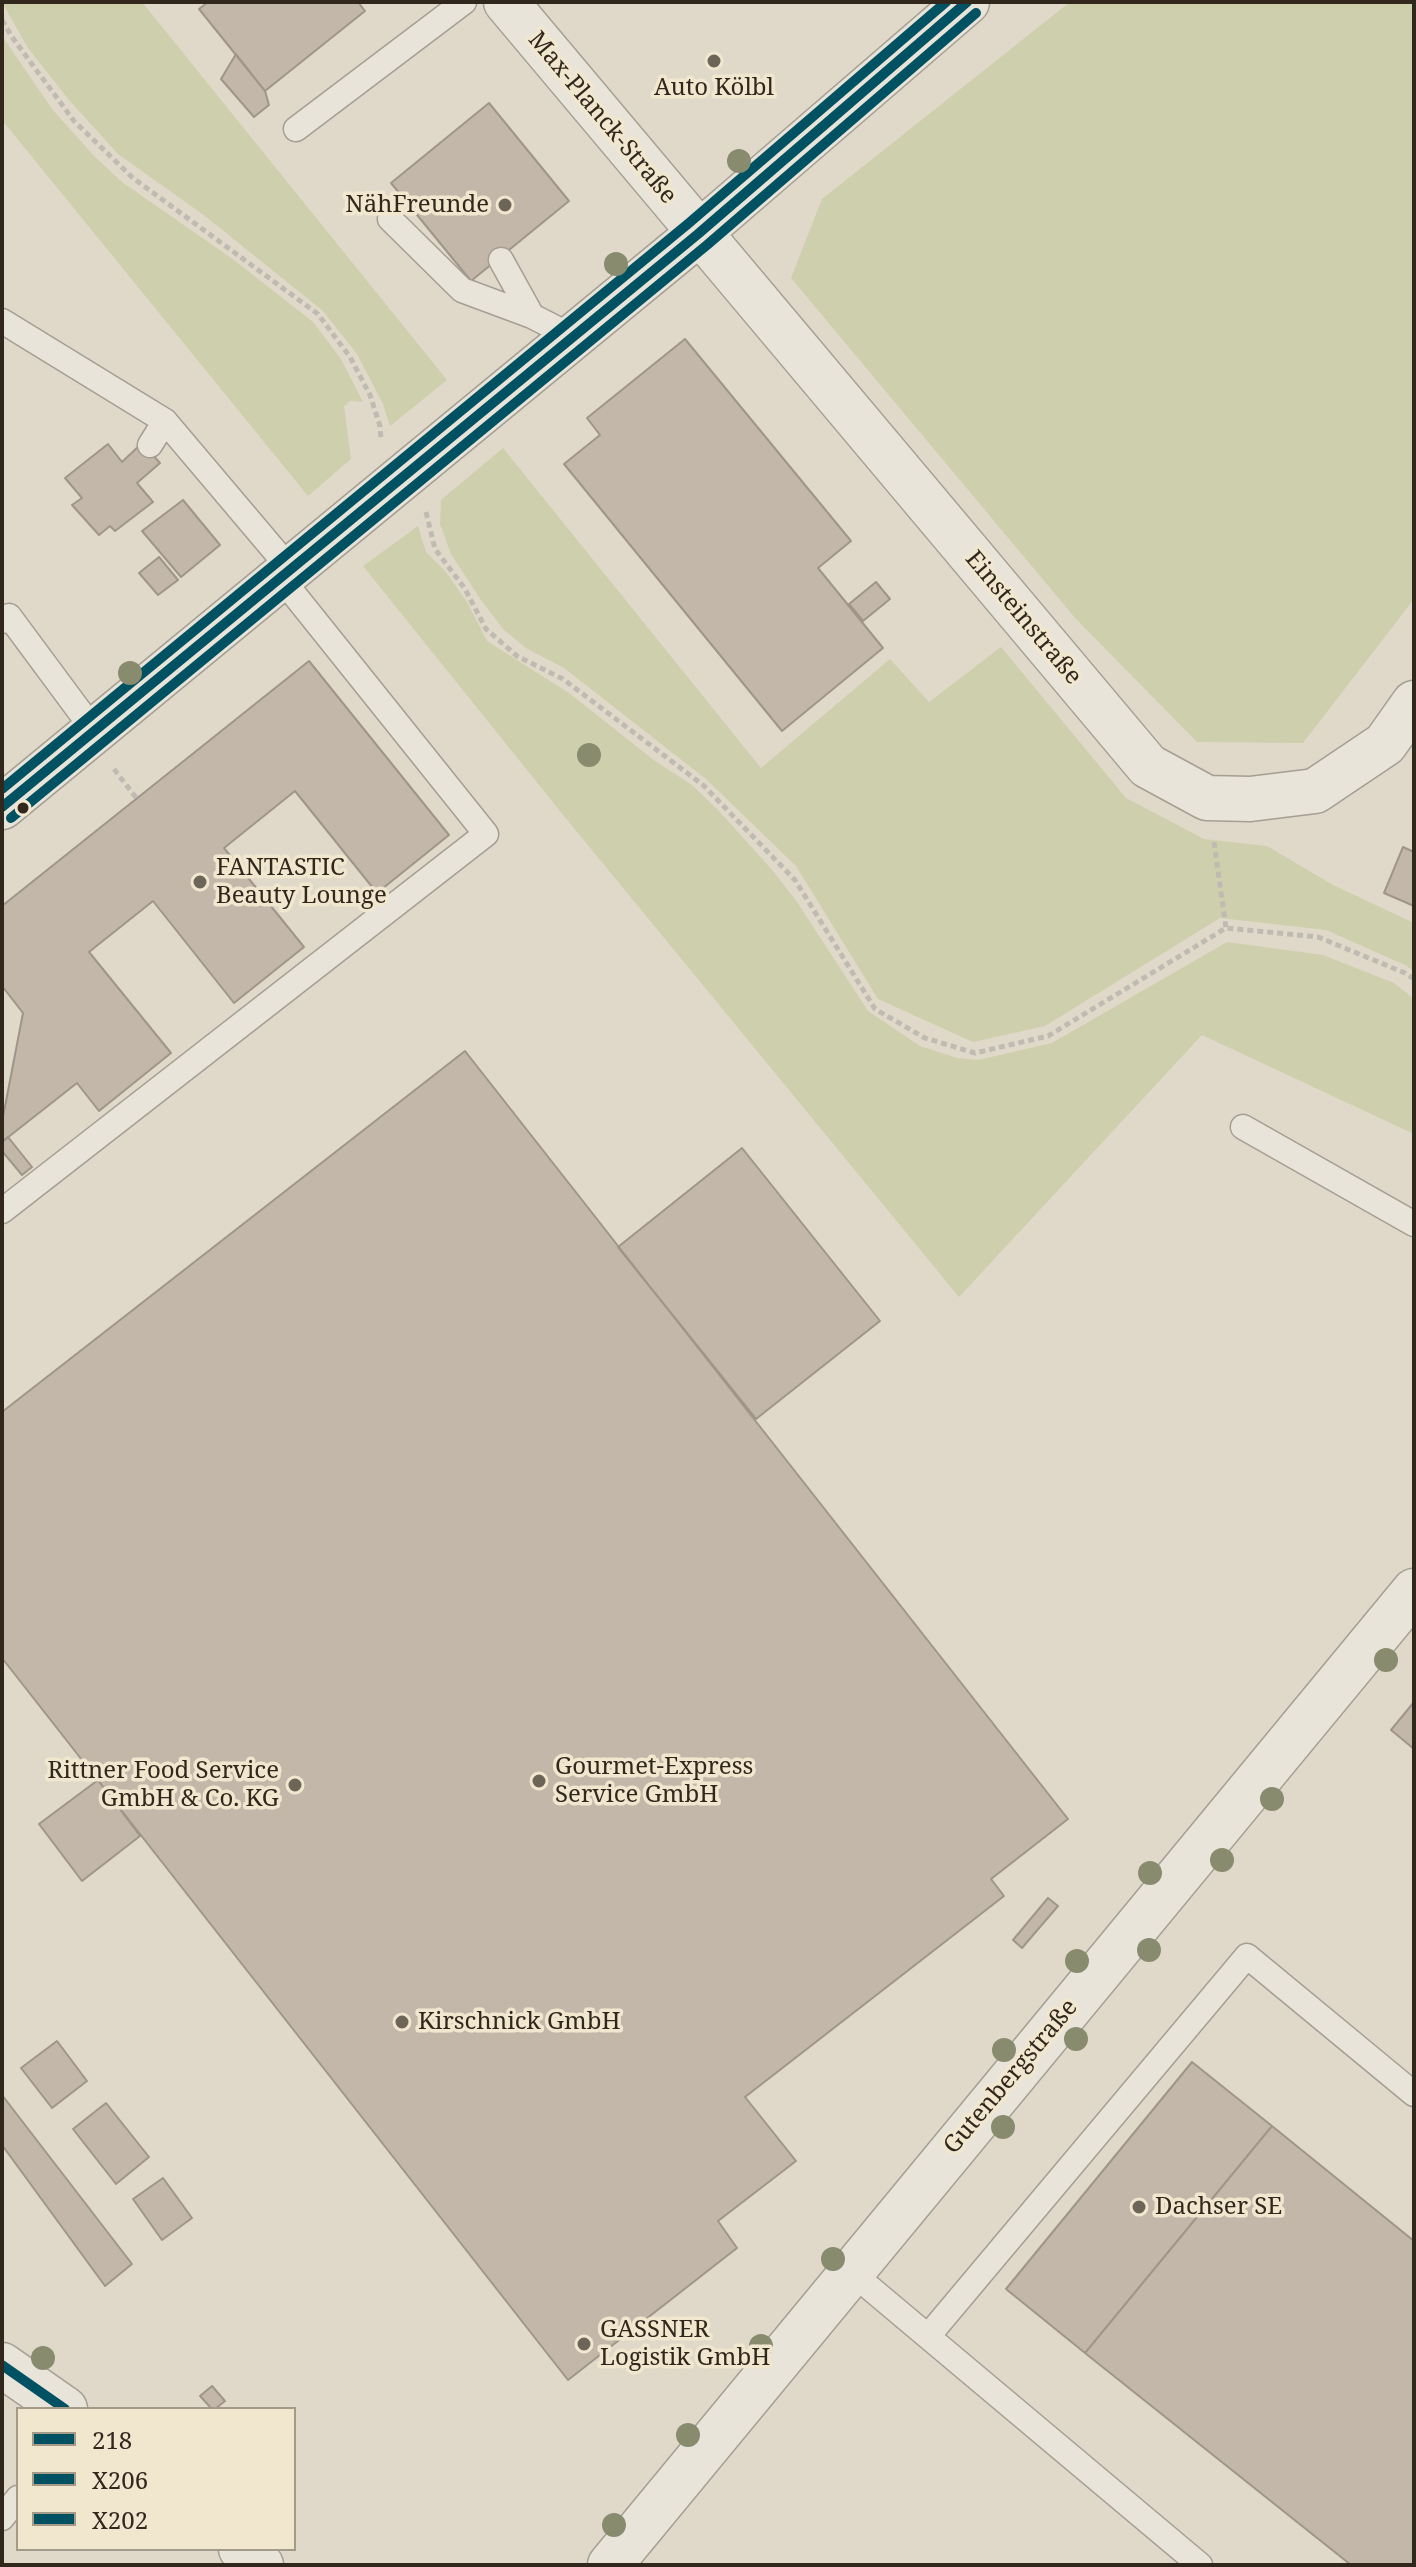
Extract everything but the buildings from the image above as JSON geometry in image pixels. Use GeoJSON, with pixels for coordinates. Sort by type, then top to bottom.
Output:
{"type":"FeatureCollection","features":[{"type":"Feature","properties":{"kind":"street","name":"Max-Planck-Straße"},"geometry":{"type":"LineString","coordinates":[[506,2],[698,234]]}},
{"type":"Feature","properties":{"kind":"street"},"geometry":{"type":"LineString","coordinates":[[2,807],[104,750],[286,574],[698,234],[967,2]]}},
{"type":"Feature","properties":{"kind":"street","name":"Einsteinstraße"},"geometry":{"type":"LineString","coordinates":[[698,234],[1148,766],[1207,798],[1250,799],[1315,791],[1385,744],[1414,703]]}},
{"type":"Feature","properties":{"kind":"street","name":"Gutenbergstraße"},"geometry":{"type":"LineString","coordinates":[[610,2565],[1414,1591]]}},
{"type":"Feature","properties":{"kind":"street"},"geometry":{"type":"LineString","coordinates":[[2,2365],[62,2407]]}},
{"type":"Feature","properties":{"kind":"street"},"geometry":{"type":"LineString","coordinates":[[244,2551],[261,2565]]}},
{"type":"Feature","properties":{"kind":"lane"},"geometry":{"type":"LineString","coordinates":[[296,129],[464,2]]}},
{"type":"Feature","properties":{"kind":"lane"},"geometry":{"type":"LineString","coordinates":[[390,219],[462,290],[532,316],[573,337]]}},
{"type":"Feature","properties":{"kind":"lane"},"geometry":{"type":"LineString","coordinates":[[501,260],[532,316]]}},
{"type":"Feature","properties":{"kind":"lane"},"geometry":{"type":"LineString","coordinates":[[2,321],[165,421],[486,834],[2,1211]]}},
{"type":"Feature","properties":{"kind":"lane"},"geometry":{"type":"LineString","coordinates":[[150,445],[165,421]]}},
{"type":"Feature","properties":{"kind":"lane"},"geometry":{"type":"LineString","coordinates":[[2,621],[9,616],[104,750]]}},
{"type":"Feature","properties":{"kind":"lane"},"geometry":{"type":"LineString","coordinates":[[1243,1127],[1414,1224]]}},
{"type":"Feature","properties":{"kind":"lane"},"geometry":{"type":"LineString","coordinates":[[929,2335],[1247,1956],[1414,2094]]}},
{"type":"Feature","properties":{"kind":"lane"},"geometry":{"type":"LineString","coordinates":[[851,2272],[1200,2565]]}},
{"type":"Feature","properties":{"kind":"lane"},"geometry":{"type":"LineString","coordinates":[[2,2518],[16,2500]]}},
{"type":"Feature","properties":{"kind":"path"},"geometry":{"type":"LineString","coordinates":[[2,20],[74,121],[133,178],[318,314],[350,357],[370,395],[380,426],[381,443],[425,507],[435,549],[465,589],[486,629],[517,656],[563,679],[703,785],[795,880],[875,1009],[925,1038],[975,1053],[1048,1036],[1226,928],[1318,937],[1414,979]]}},
{"type":"Feature","properties":{"kind":"path"},"geometry":{"type":"LineString","coordinates":[[104,750],[137,799]]}},
{"type":"Feature","properties":{"kind":"path"},"geometry":{"type":"LineString","coordinates":[[1207,798],[1226,928]]}},
{"type":"Feature","properties":{"kind":"green space"},"geometry":{"type":"Polygon","coordinates":[[[2,2],[142,2],[447,380],[390,426],[383,404],[357,354],[323,311],[205,216],[118,154],[69,100],[28,48],[2,2]]]}},
{"type":"Feature","properties":{"kind":"green space"},"geometry":{"type":"Polygon","coordinates":[[[1070,2],[1414,2],[1414,599],[1303,743],[1197,742],[1076,619],[791,278],[822,199],[1070,2]]]}},
{"type":"Feature","properties":{"kind":"green space"},"geometry":{"type":"Polygon","coordinates":[[[2,36],[52,109],[94,156],[122,182],[234,260],[313,322],[341,359],[363,402],[350,401],[344,406],[351,459],[308,496],[2,120],[2,36]]]}},
{"type":"Feature","properties":{"kind":"green space"},"geometry":{"type":"Polygon","coordinates":[[[503,448],[761,768],[890,659],[929,702],[1001,647],[1126,798],[1204,839],[1267,846],[1333,885],[1414,923],[1414,971],[1326,930],[1220,918],[1045,1026],[973,1042],[878,999],[796,866],[706,779],[564,668],[526,648],[503,629],[481,600],[451,554],[440,524],[441,500],[503,448]]]}},
{"type":"Feature","properties":{"kind":"green space"},"geometry":{"type":"Polygon","coordinates":[[[418,526],[426,552],[446,572],[467,602],[487,641],[569,693],[655,761],[692,785],[773,871],[797,902],[868,1011],[920,1046],[957,1058],[978,1060],[1052,1043],[1227,942],[1323,955],[1394,983],[1414,999],[1414,1134],[1202,1035],[959,1297],[363,566],[418,526]]]}},
{"type":"Feature","properties":{"kind":"transit line","name":"X202"},"geometry":{"type":"LineString","coordinates":[[2,789],[689,223],[946,2]]}},
{"type":"Feature","properties":{"kind":"transit line","name":"218"},"geometry":{"type":"LineString","coordinates":[[2,807],[698,234],[967,2]]}},
{"type":"Feature","properties":{"kind":"transit line","name":"X206"},"geometry":{"type":"LineString","coordinates":[[11,818],[707,245],[976,13]]}},
{"type":"Feature","properties":{"kind":"transit line","name":"218"},"geometry":{"type":"LineString","coordinates":[[2,2365],[62,2407]]}},
{"type":"Feature","properties":{"kind":"place","name":"Auto Kölbl"},"geometry":{"type":"Point","coordinates":[714,61]}},
{"type":"Feature","properties":{"kind":"place","name":"NähFreunde"},"geometry":{"type":"Point","coordinates":[505,205]}},
{"type":"Feature","properties":{"kind":"place","name":"FANTASTIC Beauty Lounge"},"geometry":{"type":"Point","coordinates":[200,882]}},
{"type":"Feature","properties":{"kind":"place","name":"Gourmet-Express Service GmbH"},"geometry":{"type":"Point","coordinates":[539,1781]}},
{"type":"Feature","properties":{"kind":"place","name":"Rittner Food Service GmbH & Co. KG"},"geometry":{"type":"Point","coordinates":[295,1785]}},
{"type":"Feature","properties":{"kind":"place","name":"Kirschnick GmbH"},"geometry":{"type":"Point","coordinates":[402,2022]}},
{"type":"Feature","properties":{"kind":"place","name":"Dachser SE"},"geometry":{"type":"Point","coordinates":[1139,2207]}},
{"type":"Feature","properties":{"kind":"place","name":"GASSNER Logistik GmbH"},"geometry":{"type":"Point","coordinates":[584,2344]}}]}
